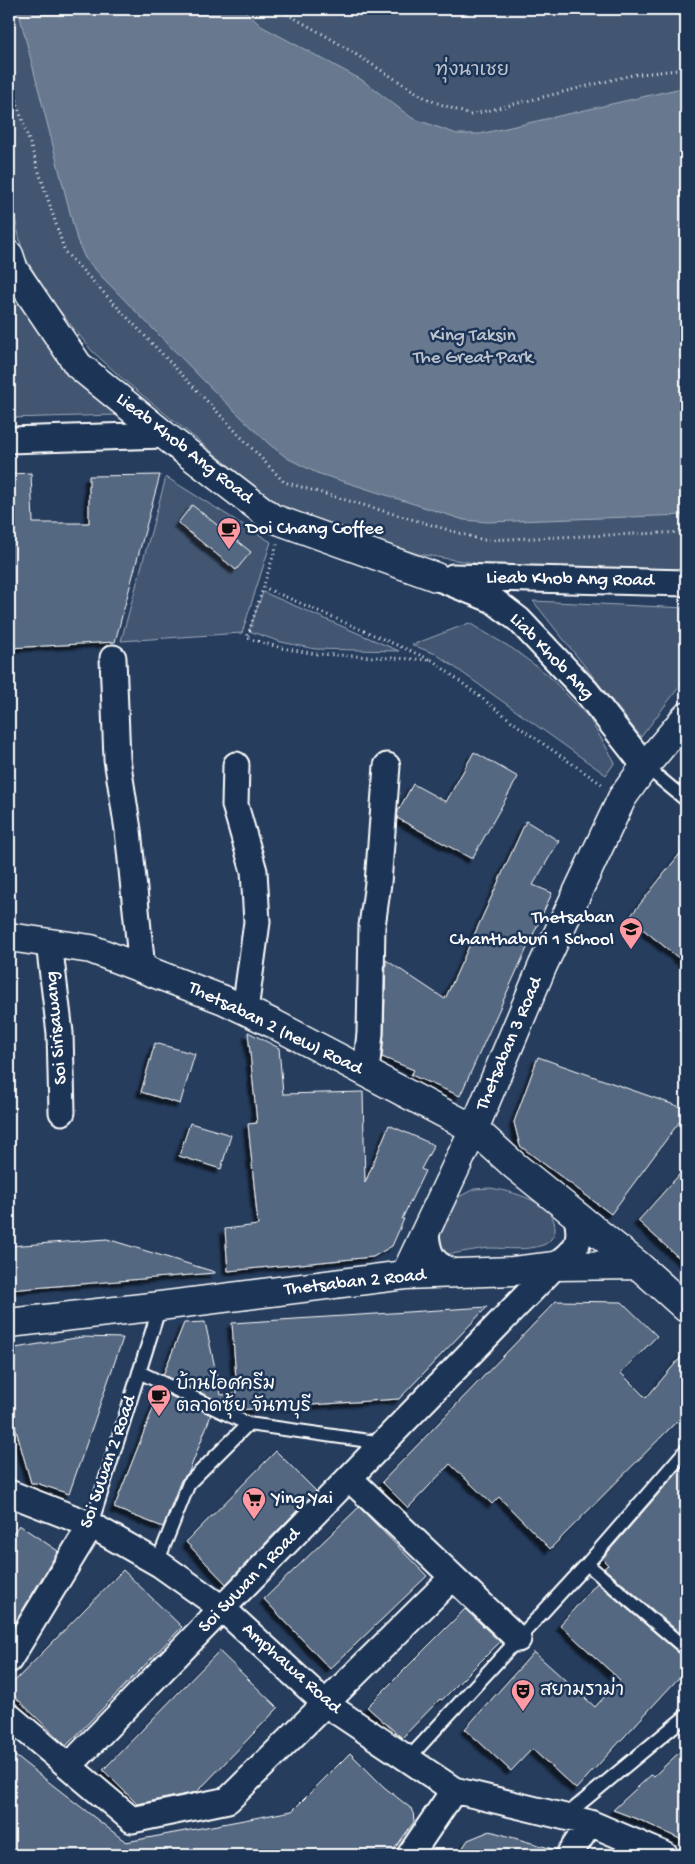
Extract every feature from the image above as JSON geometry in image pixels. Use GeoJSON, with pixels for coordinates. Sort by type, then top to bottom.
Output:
{"type":"FeatureCollection","features":[{"type":"Feature","properties":{"kind":"street","name":"Lieab Khob Ang Road"},"geometry":{"type":"LineString","coordinates":[[9,255],[14,270],[78,365],[164,435],[272,518],[436,577],[686,582]]}},
{"type":"Feature","properties":{"kind":"street"},"geometry":{"type":"LineString","coordinates":[[9,440],[164,435]]}},
{"type":"Feature","properties":{"kind":"street","name":"Liab Khob Ang"},"geometry":{"type":"LineString","coordinates":[[436,577],[493,600],[519,620],[586,691],[645,766]]}},
{"type":"Feature","properties":{"kind":"street"},"geometry":{"type":"LineString","coordinates":[[114,658],[117,759],[128,830],[142,969]]}},
{"type":"Feature","properties":{"kind":"street","name":"Thetsaban 3 Road"},"geometry":{"type":"LineString","coordinates":[[405,1275],[474,1129],[543,965],[622,798],[645,766],[686,717]]}},
{"type":"Feature","properties":{"kind":"street"},"geometry":{"type":"LineString","coordinates":[[236,765],[236,805],[254,871],[257,922],[245,1010]]}},
{"type":"Feature","properties":{"kind":"street"},"geometry":{"type":"LineString","coordinates":[[366,1072],[370,1033],[372,926],[378,883],[387,766]]}},
{"type":"Feature","properties":{"kind":"street","name":"Thetsaban 2 (new) Road"},"geometry":{"type":"LineString","coordinates":[[9,937],[91,950],[224,1000],[474,1129],[515,1166]]}},
{"type":"Feature","properties":{"kind":"street","name":"Soi Sirisawang"},"geometry":{"type":"LineString","coordinates":[[49,943],[60,1033],[62,1112]]}},
{"type":"Feature","properties":{"kind":"street"},"geometry":{"type":"LineString","coordinates":[[444,1191],[465,1172],[482,1163],[501,1161],[515,1166],[638,1265],[686,1308]]}},
{"type":"Feature","properties":{"kind":"street"},"geometry":{"type":"LineString","coordinates":[[555,1266],[572,1252],[577,1243],[581,1232],[576,1214]]}},
{"type":"Feature","properties":{"kind":"street"},"geometry":{"type":"LineString","coordinates":[[426,1233],[432,1259],[440,1267],[455,1273]]}},
{"type":"Feature","properties":{"kind":"street","name":"Thetsaban 2 Road"},"geometry":{"type":"LineString","coordinates":[[9,1323],[405,1275],[519,1270],[555,1266],[638,1265]]}},
{"type":"Feature","properties":{"kind":"street","name":"Soi Suwan 1 Road"},"geometry":{"type":"LineString","coordinates":[[68,1766],[555,1266]]}},
{"type":"Feature","properties":{"kind":"street"},"geometry":{"type":"LineString","coordinates":[[349,1478],[518,1639]]}},
{"type":"Feature","properties":{"kind":"street","name":"Amphawa Road"},"geometry":{"type":"LineString","coordinates":[[9,1493],[91,1525],[161,1565],[223,1609],[326,1704],[454,1790],[590,1823],[665,1855]]}},
{"type":"Feature","properties":{"kind":"street","name":"Soi Suwan 2 Road"},"geometry":{"type":"LineString","coordinates":[[9,1660],[91,1525]]}},
{"type":"Feature","properties":{"kind":"street"},"geometry":{"type":"LineString","coordinates":[[9,1716],[132,1820],[228,1800],[453,1577]]}},
{"type":"Feature","properties":{"kind":"street"},"geometry":{"type":"LineString","coordinates":[[410,1855],[454,1790]]}},
{"type":"Feature","properties":{"kind":"street"},"geometry":{"type":"LineString","coordinates":[[569,1855],[590,1823]]}},
{"type":"Feature","properties":{"kind":"lane"},"geometry":{"type":"LineString","coordinates":[[645,766],[686,800]]}},
{"type":"Feature","properties":{"kind":"lane","name":"Soi Suwan 2 Road"},"geometry":{"type":"LineString","coordinates":[[91,1525],[160,1306]]}},
{"type":"Feature","properties":{"kind":"lane"},"geometry":{"type":"LineString","coordinates":[[139,1372],[248,1424],[383,1443]]}},
{"type":"Feature","properties":{"kind":"lane"},"geometry":{"type":"LineString","coordinates":[[161,1565],[159,1558],[189,1483],[248,1424]]}},
{"type":"Feature","properties":{"kind":"lane"},"geometry":{"type":"LineString","coordinates":[[408,1759],[587,1564],[686,1450]]}},
{"type":"Feature","properties":{"kind":"lane"},"geometry":{"type":"LineString","coordinates":[[587,1564],[686,1649]]}},
{"type":"Feature","properties":{"kind":"lane"},"geometry":{"type":"LineString","coordinates":[[564,1817],[686,1716]]}},
{"type":"Feature","properties":{"kind":"path"},"geometry":{"type":"LineString","coordinates":[[278,9],[328,36],[427,99],[470,115],[632,75],[686,69]]}},
{"type":"Feature","properties":{"kind":"path"},"geometry":{"type":"LineString","coordinates":[[9,66],[19,110],[66,252],[284,482],[483,540],[686,532]]}},
{"type":"Feature","properties":{"kind":"path"},"geometry":{"type":"LineString","coordinates":[[284,522],[246,638],[282,648],[316,654],[432,660]]}},
{"type":"Feature","properties":{"kind":"path"},"geometry":{"type":"LineString","coordinates":[[264,587],[432,660],[526,732],[622,798]]}},
{"type":"Feature","properties":{"kind":"green space","name":"King Taksin The Great Park"},"geometry":{"type":"Polygon","coordinates":[[[9,9],[686,9],[686,571],[487,565],[418,554],[285,511],[125,381],[92,351],[51,300],[23,254],[9,192],[9,9]]]}},
{"type":"Feature","properties":{"kind":"green space"},"geometry":{"type":"Polygon","coordinates":[[[9,286],[117,415],[9,418],[9,286]]]}},
{"type":"Feature","properties":{"kind":"green space"},"geometry":{"type":"Polygon","coordinates":[[[166,477],[271,542],[242,633],[121,641],[166,477]]]}},
{"type":"Feature","properties":{"kind":"green space"},"geometry":{"type":"Polygon","coordinates":[[[263,592],[399,651],[315,649],[281,642],[249,631],[263,592]]]}},
{"type":"Feature","properties":{"kind":"green space"},"geometry":{"type":"Polygon","coordinates":[[[533,601],[686,608],[686,678],[641,737],[533,601]]]}},
{"type":"Feature","properties":{"kind":"green space"},"geometry":{"type":"Polygon","coordinates":[[[469,623],[513,649],[548,675],[589,718],[615,762],[606,775],[436,654],[412,645],[469,623]]]}},
{"type":"Feature","properties":{"kind":"green space"},"geometry":{"type":"Polygon","coordinates":[[[490,1188],[520,1195],[541,1205],[549,1212],[554,1221],[555,1231],[551,1239],[543,1245],[530,1248],[489,1248],[446,1254],[438,1247],[436,1233],[453,1200],[474,1189],[490,1188]]]}},
{"type":"Feature","properties":{"kind":"shaded area","name":"King Taksin The Great Park"},"geometry":{"type":"Polygon","coordinates":[[[18,9],[243,9],[261,26],[362,80],[412,118],[457,134],[480,134],[686,87],[686,515],[487,522],[464,520],[317,473],[287,458],[269,444],[210,387],[85,258],[77,240],[18,9]]]}},
{"type":"Feature","properties":{"kind":"building"},"geometry":{"type":"Polygon","coordinates":[[[31,473],[33,523],[89,523],[89,476],[160,475],[115,642],[9,648],[9,474],[31,473]]]}},
{"type":"Feature","properties":{"kind":"building"},"geometry":{"type":"Polygon","coordinates":[[[192,505],[251,552],[236,570],[178,523],[192,505]]]}},
{"type":"Feature","properties":{"kind":"building"},"geometry":{"type":"Polygon","coordinates":[[[474,752],[518,777],[472,859],[397,818],[398,811],[413,784],[446,802],[474,752]]]}},
{"type":"Feature","properties":{"kind":"building"},"geometry":{"type":"Polygon","coordinates":[[[526,821],[559,841],[533,885],[552,893],[460,1096],[411,1075],[414,1070],[382,1057],[386,960],[445,999],[526,821]]]}},
{"type":"Feature","properties":{"kind":"building"},"geometry":{"type":"Polygon","coordinates":[[[686,846],[686,964],[629,918],[686,846]]]}},
{"type":"Feature","properties":{"kind":"building"},"geometry":{"type":"Polygon","coordinates":[[[248,1032],[279,1048],[283,1094],[363,1092],[365,1183],[389,1125],[434,1145],[421,1169],[425,1171],[402,1219],[404,1219],[392,1246],[373,1257],[228,1271],[225,1229],[258,1225],[248,1124],[257,1123],[248,1032]]]}},
{"type":"Feature","properties":{"kind":"building"},"geometry":{"type":"Polygon","coordinates":[[[155,1043],[195,1054],[180,1104],[141,1092],[155,1043]]]}},
{"type":"Feature","properties":{"kind":"building"},"geometry":{"type":"Polygon","coordinates":[[[538,1057],[686,1109],[686,1113],[611,1214],[520,1146],[514,1122],[538,1057]]]}},
{"type":"Feature","properties":{"kind":"building"},"geometry":{"type":"Polygon","coordinates":[[[190,1123],[231,1135],[221,1169],[179,1156],[190,1123]]]}},
{"type":"Feature","properties":{"kind":"building"},"geometry":{"type":"Polygon","coordinates":[[[686,1167],[686,1264],[638,1221],[686,1167]]]}},
{"type":"Feature","properties":{"kind":"building"},"geometry":{"type":"Polygon","coordinates":[[[107,1239],[215,1273],[9,1290],[9,1246],[107,1239]]]}},
{"type":"Feature","properties":{"kind":"building"},"geometry":{"type":"Polygon","coordinates":[[[556,1301],[622,1302],[657,1336],[621,1373],[646,1398],[686,1351],[686,1412],[550,1549],[499,1497],[492,1504],[450,1464],[408,1508],[382,1482],[556,1301]]]}},
{"type":"Feature","properties":{"kind":"building"},"geometry":{"type":"Polygon","coordinates":[[[487,1307],[399,1399],[238,1410],[163,1375],[184,1323],[205,1322],[221,1395],[237,1393],[232,1323],[487,1307]]]}},
{"type":"Feature","properties":{"kind":"building"},"geometry":{"type":"Polygon","coordinates":[[[82,1337],[123,1338],[69,1494],[31,1483],[9,1405],[9,1349],[82,1337]]]}},
{"type":"Feature","properties":{"kind":"building"},"geometry":{"type":"Polygon","coordinates":[[[160,1391],[211,1415],[189,1472],[181,1480],[163,1527],[114,1508],[160,1391]]]}},
{"type":"Feature","properties":{"kind":"building","name":"Ying Yai"},"geometry":{"type":"Polygon","coordinates":[[[276,1451],[316,1491],[226,1584],[186,1542],[276,1451]]]}},
{"type":"Feature","properties":{"kind":"building"},"geometry":{"type":"Polygon","coordinates":[[[686,1462],[686,1638],[604,1568],[608,1565],[602,1559],[686,1462]]]}},
{"type":"Feature","properties":{"kind":"building"},"geometry":{"type":"Polygon","coordinates":[[[359,1507],[427,1576],[330,1669],[264,1599],[359,1507]]]}},
{"type":"Feature","properties":{"kind":"building"},"geometry":{"type":"Polygon","coordinates":[[[19,1525],[58,1551],[9,1633],[9,1539],[19,1525]]]}},
{"type":"Feature","properties":{"kind":"building"},"geometry":{"type":"Polygon","coordinates":[[[123,1570],[182,1627],[66,1746],[9,1691],[9,1687],[123,1570]]]}},
{"type":"Feature","properties":{"kind":"building"},"geometry":{"type":"Polygon","coordinates":[[[597,1583],[681,1655],[686,1657],[686,1670],[576,1789],[532,1749],[511,1771],[465,1729],[534,1652],[595,1707],[620,1680],[560,1625],[597,1583]]]}},
{"type":"Feature","properties":{"kind":"building"},"geometry":{"type":"Polygon","coordinates":[[[465,1609],[500,1642],[402,1738],[367,1707],[465,1609]]]}},
{"type":"Feature","properties":{"kind":"building"},"geometry":{"type":"Polygon","coordinates":[[[219,1651],[278,1708],[197,1792],[137,1804],[103,1770],[219,1651]]]}},
{"type":"Feature","properties":{"kind":"building"},"geometry":{"type":"Polygon","coordinates":[[[686,1746],[686,1842],[642,1821],[613,1810],[651,1775],[654,1776],[686,1746]]]}},
{"type":"Feature","properties":{"kind":"building"},"geometry":{"type":"Polygon","coordinates":[[[9,1751],[126,1842],[292,1811],[350,1753],[384,1787],[413,1810],[414,1822],[390,1855],[9,1855],[9,1751]]]}},
{"type":"Feature","properties":{"kind":"building"},"geometry":{"type":"Polygon","coordinates":[[[490,1831],[556,1850],[555,1855],[458,1855],[468,1840],[490,1831]]]}},
{"type":"Feature","properties":{"kind":"place","name":"Doi Chang Coffee"},"geometry":{"type":"Point","coordinates":[229,550]}},
{"type":"Feature","properties":{"kind":"place","name":"Thetsaban Chanthaburi 1 School"},"geometry":{"type":"Point","coordinates":[631,950]}},
{"type":"Feature","properties":{"kind":"place","name":"บ้านไอศครีม ตลาดซุ้ย จันทบุรี"},"geometry":{"type":"Point","coordinates":[159,1417]}},
{"type":"Feature","properties":{"kind":"place","name":"Ying Yai"},"geometry":{"type":"Point","coordinates":[254,1520]}},
{"type":"Feature","properties":{"kind":"place","name":"สยามราม่า"},"geometry":{"type":"Point","coordinates":[523,1712]}},
{"type":"Feature","properties":{"kind":"park label","name":"ทุ่งนาเชย"},"geometry":{"type":"Point","coordinates":[472,71]}}]}
